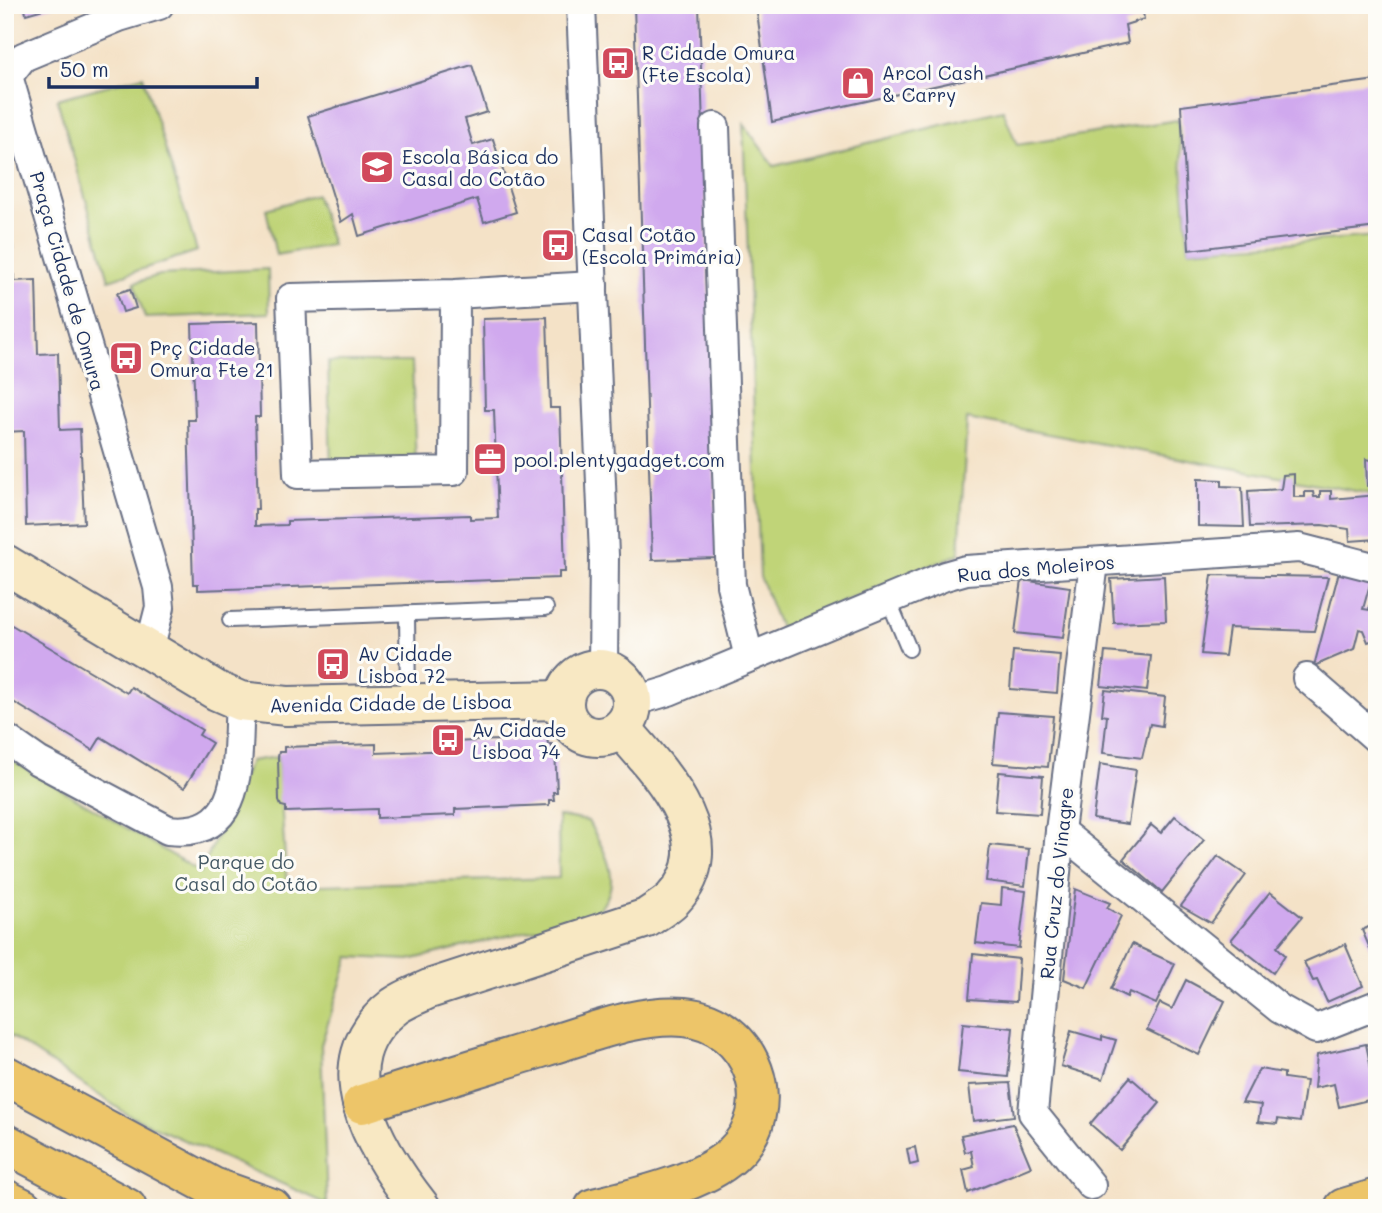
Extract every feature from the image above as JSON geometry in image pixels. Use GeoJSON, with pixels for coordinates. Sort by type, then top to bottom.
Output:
{"type":"FeatureCollection","features":[{"type":"Feature","properties":{"kind":"highway"},"geometry":{"type":"LineString","coordinates":[[362,1104],[624,1024],[660,1017],[710,1021],[744,1051],[754,1071],[758,1093],[755,1119],[748,1137],[732,1155],[696,1177],[594,1208]]}},
{"type":"Feature","properties":{"kind":"highway"},"geometry":{"type":"LineString","coordinates":[[5,1075],[122,1141],[213,1187],[272,1208]]}},
{"type":"Feature","properties":{"kind":"highway"},"geometry":{"type":"LineString","coordinates":[[5,1143],[127,1208]]}},
{"type":"Feature","properties":{"kind":"highway"},"geometry":{"type":"LineString","coordinates":[[1344,1208],[1377,1198]]}},
{"type":"Feature","properties":{"kind":"highway"},"geometry":{"type":"LineString","coordinates":[[5,1199],[23,1208]]}},
{"type":"Feature","properties":{"kind":"street","name":"Praça Cidade de Omura"},"geometry":{"type":"LineString","coordinates":[[149,650],[160,607],[158,587],[7,71],[23,57],[126,10],[159,5]]}},
{"type":"Feature","properties":{"kind":"street"},"geometry":{"type":"LineString","coordinates":[[581,5],[604,555],[603,668]]}},
{"type":"Feature","properties":{"kind":"street"},"geometry":{"type":"LineString","coordinates":[[715,127],[731,585],[749,657]]}},
{"type":"Feature","properties":{"kind":"street"},"geometry":{"type":"LineString","coordinates":[[455,294],[454,471],[298,474],[291,298],[455,294],[593,286]]}},
{"type":"Feature","properties":{"kind":"street","name":"Rua dos Moleiros"},"geometry":{"type":"LineString","coordinates":[[626,715],[749,657],[888,599],[966,570],[1299,548],[1377,568]]}},
{"type":"Feature","properties":{"kind":"street","name":"Rua Cruz do Vinagre"},"geometry":{"type":"LineString","coordinates":[[1091,1185],[1033,1113],[1060,831],[1094,563]]}},
{"type":"Feature","properties":{"kind":"street","name":"Avenida Cidade de Lisboa"},"geometry":{"type":"LineString","coordinates":[[5,564],[217,691],[240,701],[287,706],[563,700]]}},
{"type":"Feature","properties":{"kind":"street"},"geometry":{"type":"LineString","coordinates":[[421,1208],[395,1175],[362,1104],[356,1070],[361,1048],[372,1029],[396,1005],[429,989],[647,918],[673,899],[688,877],[694,852],[687,819],[626,715],[624,680],[603,668],[591,668],[572,680],[563,700],[568,720],[582,734],[602,737],[626,715]]}},
{"type":"Feature","properties":{"kind":"street"},"geometry":{"type":"LineString","coordinates":[[1307,678],[1377,739]]}},
{"type":"Feature","properties":{"kind":"street"},"geometry":{"type":"LineString","coordinates":[[5,738],[38,761],[168,830],[187,832],[211,825],[229,804],[234,787],[240,701]]}},
{"type":"Feature","properties":{"kind":"street"},"geometry":{"type":"LineString","coordinates":[[1060,831],[1280,1009],[1316,1029],[1377,1005]]}},
{"type":"Feature","properties":{"kind":"lane"},"geometry":{"type":"LineString","coordinates":[[888,599],[909,649]]}},
{"type":"Feature","properties":{"kind":"lane"},"geometry":{"type":"LineString","coordinates":[[230,620],[546,608]]}},
{"type":"Feature","properties":{"kind":"lane"},"geometry":{"type":"LineString","coordinates":[[407,613],[408,704]]}},
{"type":"Feature","properties":{"kind":"green space"},"geometry":{"type":"Polygon","coordinates":[[[143,76],[197,251],[109,280],[57,99],[143,76]]]}},
{"type":"Feature","properties":{"kind":"green space"},"geometry":{"type":"Polygon","coordinates":[[[1003,110],[1017,145],[1178,120],[1189,250],[1377,236],[1377,495],[967,419],[959,554],[780,628],[760,577],[743,123],[774,166],[1003,110]]]}},
{"type":"Feature","properties":{"kind":"green space"},"geometry":{"type":"Polygon","coordinates":[[[316,195],[332,245],[276,255],[266,209],[316,195]]]}},
{"type":"Feature","properties":{"kind":"green space"},"geometry":{"type":"Polygon","coordinates":[[[268,269],[269,313],[145,318],[134,283],[160,275],[268,269]]]}},
{"type":"Feature","properties":{"kind":"green space"},"geometry":{"type":"Polygon","coordinates":[[[328,362],[412,362],[416,465],[331,469],[328,362]]]}},
{"type":"Feature","properties":{"kind":"green space","name":"Parque do Casal do Cotão"},"geometry":{"type":"Polygon","coordinates":[[[5,756],[201,872],[250,761],[278,757],[287,886],[559,878],[558,816],[588,821],[610,869],[609,892],[593,915],[409,960],[349,957],[321,1045],[327,1204],[130,1116],[5,1032],[5,756]]]}},
{"type":"Feature","properties":{"kind":"building"},"geometry":{"type":"Polygon","coordinates":[[[24,5],[53,5],[54,6],[26,14],[24,5]]]}},
{"type":"Feature","properties":{"kind":"building"},"geometry":{"type":"Polygon","coordinates":[[[634,5],[699,5],[717,558],[652,560],[634,5]]]}},
{"type":"Feature","properties":{"kind":"building","name":"Arcol Cash & Carry"},"geometry":{"type":"Polygon","coordinates":[[[756,5],[1142,5],[1144,19],[1125,25],[1128,43],[772,122],[756,5]]]}},
{"type":"Feature","properties":{"kind":"building"},"geometry":{"type":"Polygon","coordinates":[[[472,65],[487,112],[465,119],[473,145],[493,139],[516,212],[484,222],[477,199],[359,236],[353,214],[341,222],[308,116],[472,65]]]}},
{"type":"Feature","properties":{"kind":"building"},"geometry":{"type":"Polygon","coordinates":[[[1377,80],[1377,227],[1189,250],[1181,106],[1377,80]]]}},
{"type":"Feature","properties":{"kind":"building"},"geometry":{"type":"Polygon","coordinates":[[[5,206],[12,206],[14,281],[36,280],[38,354],[58,353],[60,430],[80,429],[84,523],[26,526],[24,431],[5,432],[5,206]]]}},
{"type":"Feature","properties":{"kind":"building"},"geometry":{"type":"Polygon","coordinates":[[[130,289],[136,308],[123,312],[117,293],[130,289]]]}},
{"type":"Feature","properties":{"kind":"building"},"geometry":{"type":"Polygon","coordinates":[[[547,317],[550,408],[560,408],[565,572],[559,572],[559,578],[198,590],[198,584],[193,584],[188,420],[195,420],[192,324],[258,322],[260,417],[255,417],[258,509],[255,509],[255,526],[287,525],[287,521],[470,515],[470,519],[498,518],[494,410],[485,410],[483,319],[547,317]]]}},
{"type":"Feature","properties":{"kind":"building"},"geometry":{"type":"Polygon","coordinates":[[[1366,459],[1377,461],[1377,486],[1367,486],[1366,459]]]}},
{"type":"Feature","properties":{"kind":"building"},"geometry":{"type":"Polygon","coordinates":[[[1294,474],[1294,497],[1305,497],[1305,492],[1313,492],[1314,497],[1320,497],[1320,491],[1331,491],[1331,499],[1377,495],[1377,539],[1350,541],[1349,529],[1322,525],[1250,527],[1248,491],[1281,489],[1283,475],[1294,474]]]}},
{"type":"Feature","properties":{"kind":"building"},"geometry":{"type":"Polygon","coordinates":[[[1198,479],[1222,480],[1222,486],[1242,487],[1244,527],[1198,526],[1198,479]]]}},
{"type":"Feature","properties":{"kind":"building"},"geometry":{"type":"Polygon","coordinates":[[[1340,568],[1372,577],[1363,609],[1370,610],[1369,606],[1377,603],[1377,639],[1368,642],[1363,630],[1359,629],[1354,649],[1314,666],[1340,568]]]}},
{"type":"Feature","properties":{"kind":"building"},"geometry":{"type":"Polygon","coordinates":[[[1212,575],[1328,577],[1314,631],[1229,628],[1225,656],[1201,654],[1212,575]]]}},
{"type":"Feature","properties":{"kind":"building"},"geometry":{"type":"Polygon","coordinates":[[[1164,576],[1166,621],[1114,623],[1111,579],[1164,576]]]}},
{"type":"Feature","properties":{"kind":"building"},"geometry":{"type":"Polygon","coordinates":[[[1022,580],[1070,587],[1063,638],[1015,633],[1022,580]]]}},
{"type":"Feature","properties":{"kind":"building"},"geometry":{"type":"Polygon","coordinates":[[[5,621],[127,693],[131,687],[202,730],[199,735],[212,743],[184,788],[101,737],[93,750],[5,697],[5,621]]]}},
{"type":"Feature","properties":{"kind":"building"},"geometry":{"type":"Polygon","coordinates":[[[1013,651],[1060,655],[1057,693],[1010,689],[1013,651]]]}},
{"type":"Feature","properties":{"kind":"building"},"geometry":{"type":"Polygon","coordinates":[[[1105,652],[1151,656],[1147,691],[1101,686],[1105,652]]]}},
{"type":"Feature","properties":{"kind":"building"},"geometry":{"type":"Polygon","coordinates":[[[1105,690],[1165,697],[1162,726],[1150,724],[1142,758],[1103,753],[1107,716],[1102,715],[1105,690]]]}},
{"type":"Feature","properties":{"kind":"building"},"geometry":{"type":"Polygon","coordinates":[[[998,712],[1053,716],[1048,767],[993,763],[998,712]]]}},
{"type":"Feature","properties":{"kind":"building"},"geometry":{"type":"Polygon","coordinates":[[[547,738],[548,744],[552,744],[552,749],[555,749],[557,792],[553,792],[554,800],[549,800],[549,805],[455,809],[455,815],[377,818],[377,809],[286,812],[286,807],[281,806],[279,801],[278,757],[279,752],[284,752],[284,747],[376,744],[376,753],[453,750],[452,742],[547,738]]]}},
{"type":"Feature","properties":{"kind":"building"},"geometry":{"type":"Polygon","coordinates":[[[1100,764],[1136,770],[1128,824],[1093,819],[1100,764]]]}},
{"type":"Feature","properties":{"kind":"building"},"geometry":{"type":"Polygon","coordinates":[[[999,772],[1043,776],[1040,814],[995,811],[999,772]]]}},
{"type":"Feature","properties":{"kind":"building"},"geometry":{"type":"Polygon","coordinates":[[[1175,816],[1204,840],[1162,892],[1123,859],[1151,825],[1161,833],[1175,816]]]}},
{"type":"Feature","properties":{"kind":"building"},"geometry":{"type":"Polygon","coordinates":[[[990,845],[1029,849],[1025,886],[986,881],[990,845]]]}},
{"type":"Feature","properties":{"kind":"building"},"geometry":{"type":"Polygon","coordinates":[[[1218,856],[1246,875],[1211,923],[1181,906],[1218,856]]]}},
{"type":"Feature","properties":{"kind":"building"},"geometry":{"type":"Polygon","coordinates":[[[1002,888],[1026,891],[1019,948],[976,943],[981,903],[1001,905],[1002,888]]]}},
{"type":"Feature","properties":{"kind":"building"},"geometry":{"type":"Polygon","coordinates":[[[1075,889],[1110,903],[1107,908],[1121,916],[1086,988],[1064,979],[1075,889]]]}},
{"type":"Feature","properties":{"kind":"building"},"geometry":{"type":"Polygon","coordinates":[[[1270,892],[1302,917],[1277,947],[1285,955],[1273,973],[1231,940],[1270,892]]]}},
{"type":"Feature","properties":{"kind":"building"},"geometry":{"type":"Polygon","coordinates":[[[1377,923],[1377,965],[1362,930],[1377,923]]]}},
{"type":"Feature","properties":{"kind":"building"},"geometry":{"type":"Polygon","coordinates":[[[1132,944],[1175,964],[1156,1004],[1129,992],[1127,997],[1111,989],[1132,944]]]}},
{"type":"Feature","properties":{"kind":"building"},"geometry":{"type":"Polygon","coordinates":[[[1345,944],[1363,986],[1327,1002],[1317,980],[1313,981],[1304,962],[1345,944]]]}},
{"type":"Feature","properties":{"kind":"building"},"geometry":{"type":"Polygon","coordinates":[[[973,954],[1019,959],[1016,1002],[969,999],[973,954]]]}},
{"type":"Feature","properties":{"kind":"building"},"geometry":{"type":"Polygon","coordinates":[[[1186,980],[1225,1001],[1199,1055],[1147,1030],[1160,1003],[1172,1009],[1186,980]]]}},
{"type":"Feature","properties":{"kind":"building"},"geometry":{"type":"Polygon","coordinates":[[[963,1023],[1013,1028],[1008,1077],[958,1072],[963,1023]]]}},
{"type":"Feature","properties":{"kind":"building"},"geometry":{"type":"Polygon","coordinates":[[[1071,1031],[1102,1040],[1102,1036],[1116,1040],[1103,1079],[1061,1066],[1071,1031]]]}},
{"type":"Feature","properties":{"kind":"building"},"geometry":{"type":"Polygon","coordinates":[[[1366,1044],[1377,1098],[1339,1107],[1334,1084],[1314,1088],[1317,1055],[1366,1044]]]}},
{"type":"Feature","properties":{"kind":"building"},"geometry":{"type":"Polygon","coordinates":[[[1259,1069],[1284,1073],[1284,1078],[1306,1081],[1300,1122],[1278,1119],[1277,1124],[1258,1122],[1261,1105],[1242,1103],[1259,1069]]]}},
{"type":"Feature","properties":{"kind":"building"},"geometry":{"type":"Polygon","coordinates":[[[1130,1077],[1160,1103],[1120,1150],[1090,1124],[1130,1077]]]}},
{"type":"Feature","properties":{"kind":"building"},"geometry":{"type":"Polygon","coordinates":[[[1010,1083],[1014,1116],[973,1121],[969,1085],[1010,1083]]]}},
{"type":"Feature","properties":{"kind":"building"},"geometry":{"type":"Polygon","coordinates":[[[1013,1124],[1031,1167],[968,1193],[963,1170],[974,1167],[971,1151],[965,1152],[961,1135],[1013,1124]]]}},
{"type":"Feature","properties":{"kind":"building"},"geometry":{"type":"Polygon","coordinates":[[[915,1147],[918,1163],[910,1165],[907,1149],[915,1147]]]}},
{"type":"Feature","properties":{"kind":"place","name":"R Cidade Omura (Fte Escola)"},"geometry":{"type":"Point","coordinates":[618,63]}},
{"type":"Feature","properties":{"kind":"place","name":"Arcol Cash & Carry"},"geometry":{"type":"Point","coordinates":[858,83]}},
{"type":"Feature","properties":{"kind":"place","name":"Escola Básica do Casal do Cotão"},"geometry":{"type":"Point","coordinates":[377,167]}},
{"type":"Feature","properties":{"kind":"place","name":"Casal Cotão (Escola Primária)"},"geometry":{"type":"Point","coordinates":[558,245]}},
{"type":"Feature","properties":{"kind":"place","name":"Prç Cidade Omura Fte 21"},"geometry":{"type":"Point","coordinates":[126,358]}},
{"type":"Feature","properties":{"kind":"place","name":"pool.plentygadget.com"},"geometry":{"type":"Point","coordinates":[490,459]}},
{"type":"Feature","properties":{"kind":"place","name":"Av Cidade Lisboa 72"},"geometry":{"type":"Point","coordinates":[333,664]}},
{"type":"Feature","properties":{"kind":"place","name":"Av Cidade Lisboa 74"},"geometry":{"type":"Point","coordinates":[448,740]}}]}
